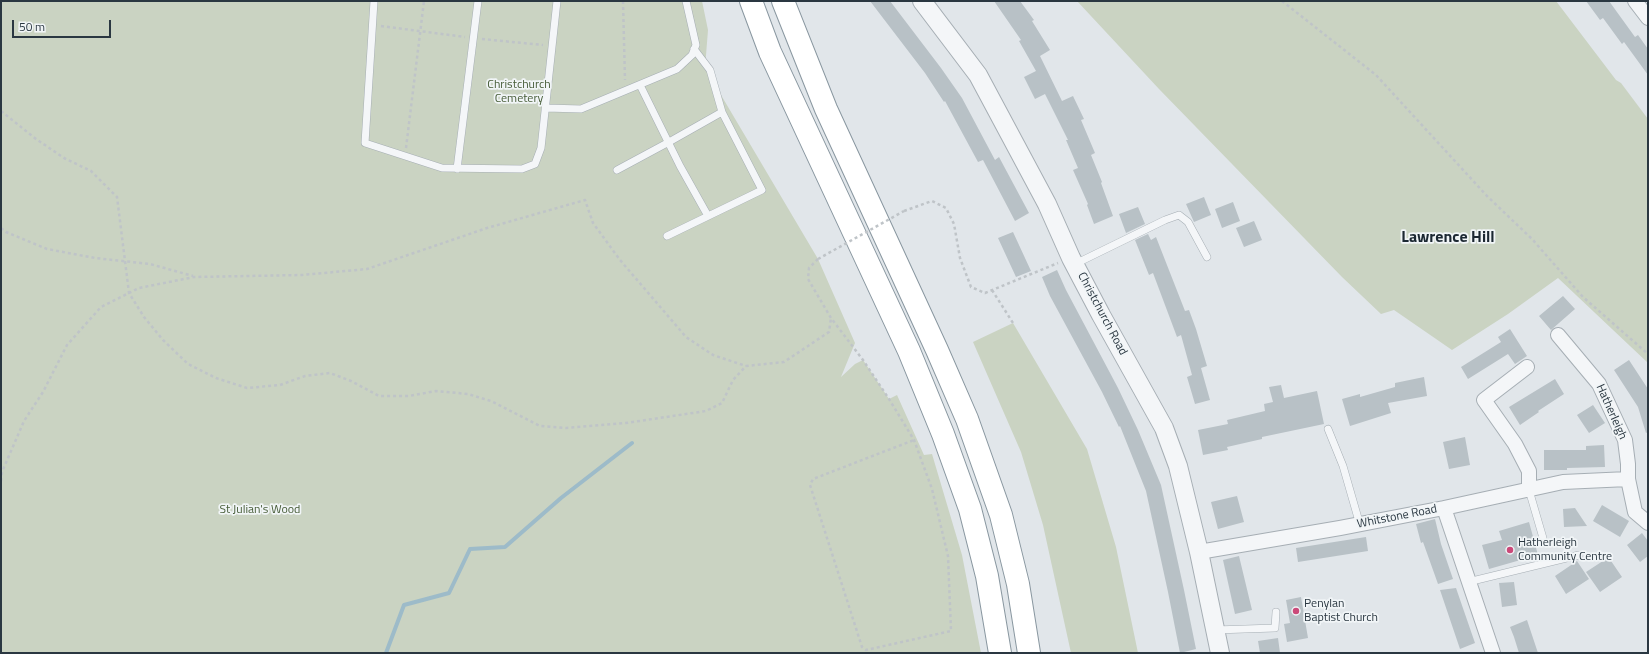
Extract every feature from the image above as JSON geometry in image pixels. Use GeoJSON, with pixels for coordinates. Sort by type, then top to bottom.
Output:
{"type":"FeatureCollection","features":[{"type":"Feature","properties":{"kind":"highway"},"geometry":{"type":"LineString","coordinates":[[751,1],[770,52],[909,351],[943,434],[970,509],[987,576],[1000,653]]}},
{"type":"Feature","properties":{"kind":"highway"},"geometry":{"type":"LineString","coordinates":[[783,1],[826,109],[937,350],[967,419],[1001,515],[1018,584],[1029,653]]}},
{"type":"Feature","properties":{"kind":"street","name":"Christchurch Road"},"geometry":{"type":"LineString","coordinates":[[922,1],[978,75],[1047,204],[1073,261],[1164,428],[1178,466],[1199,552],[1220,653]]}},
{"type":"Feature","properties":{"kind":"street"},"geometry":{"type":"LineString","coordinates":[[1635,1],[1648,18]]}},
{"type":"Feature","properties":{"kind":"street","name":"Hatherleigh"},"geometry":{"type":"LineString","coordinates":[[1558,335],[1599,384],[1624,440],[1628,464],[1628,480],[1634,512],[1648,523]]}},
{"type":"Feature","properties":{"kind":"street"},"geometry":{"type":"LineString","coordinates":[[1527,366],[1484,400],[1515,444],[1530,471],[1529,490]]}},
{"type":"Feature","properties":{"kind":"street"},"geometry":{"type":"LineString","coordinates":[[1444,508],[1564,482],[1628,480]]}},
{"type":"Feature","properties":{"kind":"street","name":"Whitstone Road"},"geometry":{"type":"LineString","coordinates":[[1199,552],[1444,508],[1493,653]]}},
{"type":"Feature","properties":{"kind":"lane"},"geometry":{"type":"LineString","coordinates":[[374,1],[366,143],[442,168],[457,169],[522,169],[535,164],[541,148],[557,1]]}},
{"type":"Feature","properties":{"kind":"lane"},"geometry":{"type":"LineString","coordinates":[[457,169],[478,1]]}},
{"type":"Feature","properties":{"kind":"lane"},"geometry":{"type":"LineString","coordinates":[[546,108],[581,109],[677,69],[692,55],[696,45],[686,1]]}},
{"type":"Feature","properties":{"kind":"lane"},"geometry":{"type":"LineString","coordinates":[[667,236],[762,190],[722,112],[710,70],[694,49]]}},
{"type":"Feature","properties":{"kind":"lane"},"geometry":{"type":"LineString","coordinates":[[640,85],[708,216]]}},
{"type":"Feature","properties":{"kind":"lane"},"geometry":{"type":"LineString","coordinates":[[617,170],[722,112]]}},
{"type":"Feature","properties":{"kind":"lane"},"geometry":{"type":"LineString","coordinates":[[1073,261],[1165,220],[1179,216],[1188,222],[1207,257]]}},
{"type":"Feature","properties":{"kind":"lane"},"geometry":{"type":"LineString","coordinates":[[1328,429],[1343,466],[1360,524]]}},
{"type":"Feature","properties":{"kind":"lane"},"geometry":{"type":"LineString","coordinates":[[1529,490],[1543,538]]}},
{"type":"Feature","properties":{"kind":"lane"},"geometry":{"type":"LineString","coordinates":[[1468,582],[1580,555]]}},
{"type":"Feature","properties":{"kind":"lane"},"geometry":{"type":"LineString","coordinates":[[1215,630],[1275,628],[1276,612]]}},
{"type":"Feature","properties":{"kind":"path"},"geometry":{"type":"LineString","coordinates":[[405,156],[424,1]]}},
{"type":"Feature","properties":{"kind":"path"},"geometry":{"type":"LineString","coordinates":[[623,1],[626,91]]}},
{"type":"Feature","properties":{"kind":"path"},"geometry":{"type":"LineString","coordinates":[[1282,1],[1376,74],[1487,196],[1532,239],[1583,297],[1648,354]]}},
{"type":"Feature","properties":{"kind":"path"},"geometry":{"type":"LineString","coordinates":[[1,112],[53,150],[91,171],[117,196],[129,293],[144,317],[163,340],[188,364],[216,378],[247,388],[280,385],[305,376],[330,373],[350,381],[379,396],[409,396],[436,391],[468,394],[491,401],[540,426],[566,428],[626,423],[706,411],[722,403],[733,380],[746,366]]}},
{"type":"Feature","properties":{"kind":"path"},"geometry":{"type":"LineString","coordinates":[[1,480],[2,472],[24,421],[43,392],[67,345],[102,307],[139,288],[194,277],[302,274],[367,269],[486,228],[585,200],[593,223],[620,260],[686,336],[713,355],[746,366],[784,362],[829,332],[831,318]]}},
{"type":"Feature","properties":{"kind":"path"},"geometry":{"type":"LineString","coordinates":[[914,440],[813,480],[810,485],[862,647],[866,650],[951,631],[948,556],[932,489],[914,440],[863,360],[831,318],[808,279],[809,268],[818,259],[904,211],[932,201],[946,208],[954,224],[960,258],[970,287],[985,293],[1073,261]]}},
{"type":"Feature","properties":{"kind":"path"},"geometry":{"type":"LineString","coordinates":[[1,228],[6,232],[47,249],[150,264],[194,277]]}},
{"type":"Feature","properties":{"kind":"path"},"geometry":{"type":"LineString","coordinates":[[992,290],[1013,323]]}},
{"type":"Feature","properties":{"kind":"green space"},"geometry":{"type":"Polygon","coordinates":[[[1,1],[702,1],[708,30],[705,68],[818,259],[855,343],[841,377],[855,364],[863,360],[889,399],[897,395],[924,455],[932,454],[962,555],[981,653],[1,653],[1,1]]]}},
{"type":"Feature","properties":{"kind":"green space"},"geometry":{"type":"Polygon","coordinates":[[[1077,1],[1556,1],[1616,80],[1621,83],[1648,119],[1648,363],[1558,278],[1508,314],[1452,350],[1394,310],[1381,314],[1342,277],[1159,89],[1077,1]]]}},
{"type":"Feature","properties":{"kind":"green space"},"geometry":{"type":"Polygon","coordinates":[[[1013,323],[1087,449],[1116,547],[1138,653],[1071,653],[1043,525],[1021,452],[973,342],[1013,323]]]}},
{"type":"Feature","properties":{"kind":"building"},"geometry":{"type":"Polygon","coordinates":[[[870,1],[890,1],[941,68],[962,98],[995,160],[999,157],[1029,213],[1015,221],[983,160],[978,162],[945,101],[944,102],[925,73],[870,1]]]}},
{"type":"Feature","properties":{"kind":"building"},"geometry":{"type":"Polygon","coordinates":[[[994,1],[1020,1],[1034,20],[1032,21],[1050,50],[1040,56],[1062,101],[1073,96],[1084,119],[1081,120],[1095,153],[1091,155],[1113,216],[1094,224],[1087,205],[1088,204],[1073,170],[1078,168],[1066,140],[1068,140],[1045,94],[1035,99],[1024,77],[1036,71],[1019,41],[1021,40],[994,1]]]}},
{"type":"Feature","properties":{"kind":"building"},"geometry":{"type":"Polygon","coordinates":[[[1586,1],[1609,1],[1635,37],[1638,35],[1648,49],[1648,75],[1624,42],[1622,44],[1603,18],[1600,20],[1586,1]]]}},
{"type":"Feature","properties":{"kind":"building"},"geometry":{"type":"Polygon","coordinates":[[[1204,197],[1211,215],[1194,222],[1186,204],[1204,197]]]}},
{"type":"Feature","properties":{"kind":"building"},"geometry":{"type":"Polygon","coordinates":[[[1233,202],[1240,221],[1222,228],[1215,209],[1233,202]]]}},
{"type":"Feature","properties":{"kind":"building"},"geometry":{"type":"Polygon","coordinates":[[[1138,207],[1145,224],[1126,233],[1119,214],[1138,207]]]}},
{"type":"Feature","properties":{"kind":"building"},"geometry":{"type":"Polygon","coordinates":[[[1254,221],[1262,240],[1244,247],[1236,228],[1254,221]]]}},
{"type":"Feature","properties":{"kind":"building"},"geometry":{"type":"Polygon","coordinates":[[[1013,232],[1031,271],[1016,277],[998,238],[1013,232]]]}},
{"type":"Feature","properties":{"kind":"building"},"geometry":{"type":"Polygon","coordinates":[[[1148,234],[1151,240],[1156,237],[1185,311],[1189,310],[1207,366],[1201,368],[1210,400],[1195,404],[1187,377],[1192,375],[1181,335],[1177,337],[1153,273],[1149,275],[1135,240],[1148,234]]]}},
{"type":"Feature","properties":{"kind":"building"},"geometry":{"type":"Polygon","coordinates":[[[1057,270],[1118,388],[1138,430],[1161,485],[1196,649],[1180,653],[1146,491],[1120,426],[1119,427],[1102,392],[1050,296],[1042,277],[1057,270]]]}},
{"type":"Feature","properties":{"kind":"building"},"geometry":{"type":"Polygon","coordinates":[[[1563,296],[1575,309],[1551,330],[1539,316],[1563,296]]]}},
{"type":"Feature","properties":{"kind":"building"},"geometry":{"type":"Polygon","coordinates":[[[1510,329],[1527,356],[1515,364],[1508,354],[1468,379],[1461,367],[1501,342],[1498,337],[1510,329]]]}},
{"type":"Feature","properties":{"kind":"building"},"geometry":{"type":"Polygon","coordinates":[[[1629,360],[1648,389],[1648,432],[1646,433],[1638,407],[1614,370],[1629,360]]]}},
{"type":"Feature","properties":{"kind":"building"},"geometry":{"type":"Polygon","coordinates":[[[1424,377],[1427,396],[1388,403],[1391,413],[1350,426],[1342,399],[1360,394],[1360,397],[1395,387],[1395,383],[1424,377]]]}},
{"type":"Feature","properties":{"kind":"building"},"geometry":{"type":"Polygon","coordinates":[[[1555,379],[1564,394],[1520,425],[1509,407],[1555,379]]]}},
{"type":"Feature","properties":{"kind":"building"},"geometry":{"type":"Polygon","coordinates":[[[1281,385],[1284,398],[1317,391],[1324,424],[1262,437],[1262,439],[1227,447],[1228,450],[1203,455],[1198,430],[1228,424],[1227,420],[1265,411],[1264,404],[1273,402],[1269,387],[1281,385]]]}},
{"type":"Feature","properties":{"kind":"building"},"geometry":{"type":"Polygon","coordinates":[[[1593,405],[1605,423],[1589,433],[1577,415],[1593,405]]]}},
{"type":"Feature","properties":{"kind":"building"},"geometry":{"type":"Polygon","coordinates":[[[1465,437],[1470,465],[1449,469],[1443,442],[1465,437]]]}},
{"type":"Feature","properties":{"kind":"building"},"geometry":{"type":"Polygon","coordinates":[[[1604,445],[1605,467],[1544,470],[1544,450],[1586,450],[1586,446],[1604,445]]]}},
{"type":"Feature","properties":{"kind":"building"},"geometry":{"type":"Polygon","coordinates":[[[1237,496],[1244,522],[1218,529],[1211,502],[1237,496]]]}},
{"type":"Feature","properties":{"kind":"building"},"geometry":{"type":"Polygon","coordinates":[[[1602,505],[1629,521],[1620,537],[1593,521],[1602,505]]]}},
{"type":"Feature","properties":{"kind":"building"},"geometry":{"type":"Polygon","coordinates":[[[1575,508],[1587,526],[1564,527],[1563,509],[1575,508]]]}},
{"type":"Feature","properties":{"kind":"building"},"geometry":{"type":"Polygon","coordinates":[[[1435,519],[1441,544],[1453,579],[1438,584],[1423,542],[1421,543],[1416,524],[1435,519]]]}},
{"type":"Feature","properties":{"kind":"building","name":"Hatherleigh Community Centre"},"geometry":{"type":"Polygon","coordinates":[[[1529,522],[1538,555],[1489,569],[1482,545],[1502,540],[1499,531],[1529,522]]]}},
{"type":"Feature","properties":{"kind":"building"},"geometry":{"type":"Polygon","coordinates":[[[1642,533],[1648,541],[1648,556],[1640,562],[1627,545],[1642,533]]]}},
{"type":"Feature","properties":{"kind":"building"},"geometry":{"type":"Polygon","coordinates":[[[1366,537],[1368,551],[1298,562],[1296,548],[1366,537]]]}},
{"type":"Feature","properties":{"kind":"building"},"geometry":{"type":"Polygon","coordinates":[[[1239,556],[1252,610],[1235,614],[1223,560],[1239,556]]]}},
{"type":"Feature","properties":{"kind":"building"},"geometry":{"type":"Polygon","coordinates":[[[1609,557],[1607,560],[1609,558],[1622,577],[1600,592],[1586,572],[1609,557]]]}},
{"type":"Feature","properties":{"kind":"building"},"geometry":{"type":"Polygon","coordinates":[[[1577,561],[1589,579],[1566,594],[1555,576],[1577,561]]]}},
{"type":"Feature","properties":{"kind":"building"},"geometry":{"type":"Polygon","coordinates":[[[1514,582],[1517,605],[1502,607],[1499,583],[1514,582]]]}},
{"type":"Feature","properties":{"kind":"building"},"geometry":{"type":"Polygon","coordinates":[[[1456,588],[1475,643],[1460,649],[1440,590],[1456,588]]]}},
{"type":"Feature","properties":{"kind":"building","name":"Penylan Baptist Church"},"geometry":{"type":"Polygon","coordinates":[[[1301,597],[1308,638],[1287,642],[1284,624],[1290,623],[1286,600],[1301,597]]]}},
{"type":"Feature","properties":{"kind":"building"},"geometry":{"type":"Polygon","coordinates":[[[1527,620],[1538,653],[1519,653],[1510,627],[1527,620]]]}},
{"type":"Feature","properties":{"kind":"building"},"geometry":{"type":"Polygon","coordinates":[[[1278,638],[1280,653],[1260,653],[1258,641],[1278,638]]]}},
{"type":"Feature","properties":{"kind":"waterway"},"geometry":{"type":"LineString","coordinates":[[386,653],[404,605],[449,593],[470,549],[505,547],[561,498],[632,443]]}},
{"type":"Feature","properties":{"kind":"place","name":"Hatherleigh Community Centre"},"geometry":{"type":"Point","coordinates":[1510,550]}},
{"type":"Feature","properties":{"kind":"place","name":"Penylan Baptist Church"},"geometry":{"type":"Point","coordinates":[1296,611]}},
{"type":"Feature","properties":{"kind":"district","name":"Lawrence Hill"},"geometry":{"type":"Point","coordinates":[1448,238]}},
{"type":"Feature","properties":{"kind":"park label","name":"Christchurch Cemetery"},"geometry":{"type":"Point","coordinates":[519,92]}},
{"type":"Feature","properties":{"kind":"park label","name":"St Julian's Wood"},"geometry":{"type":"Point","coordinates":[260,510]}}]}
